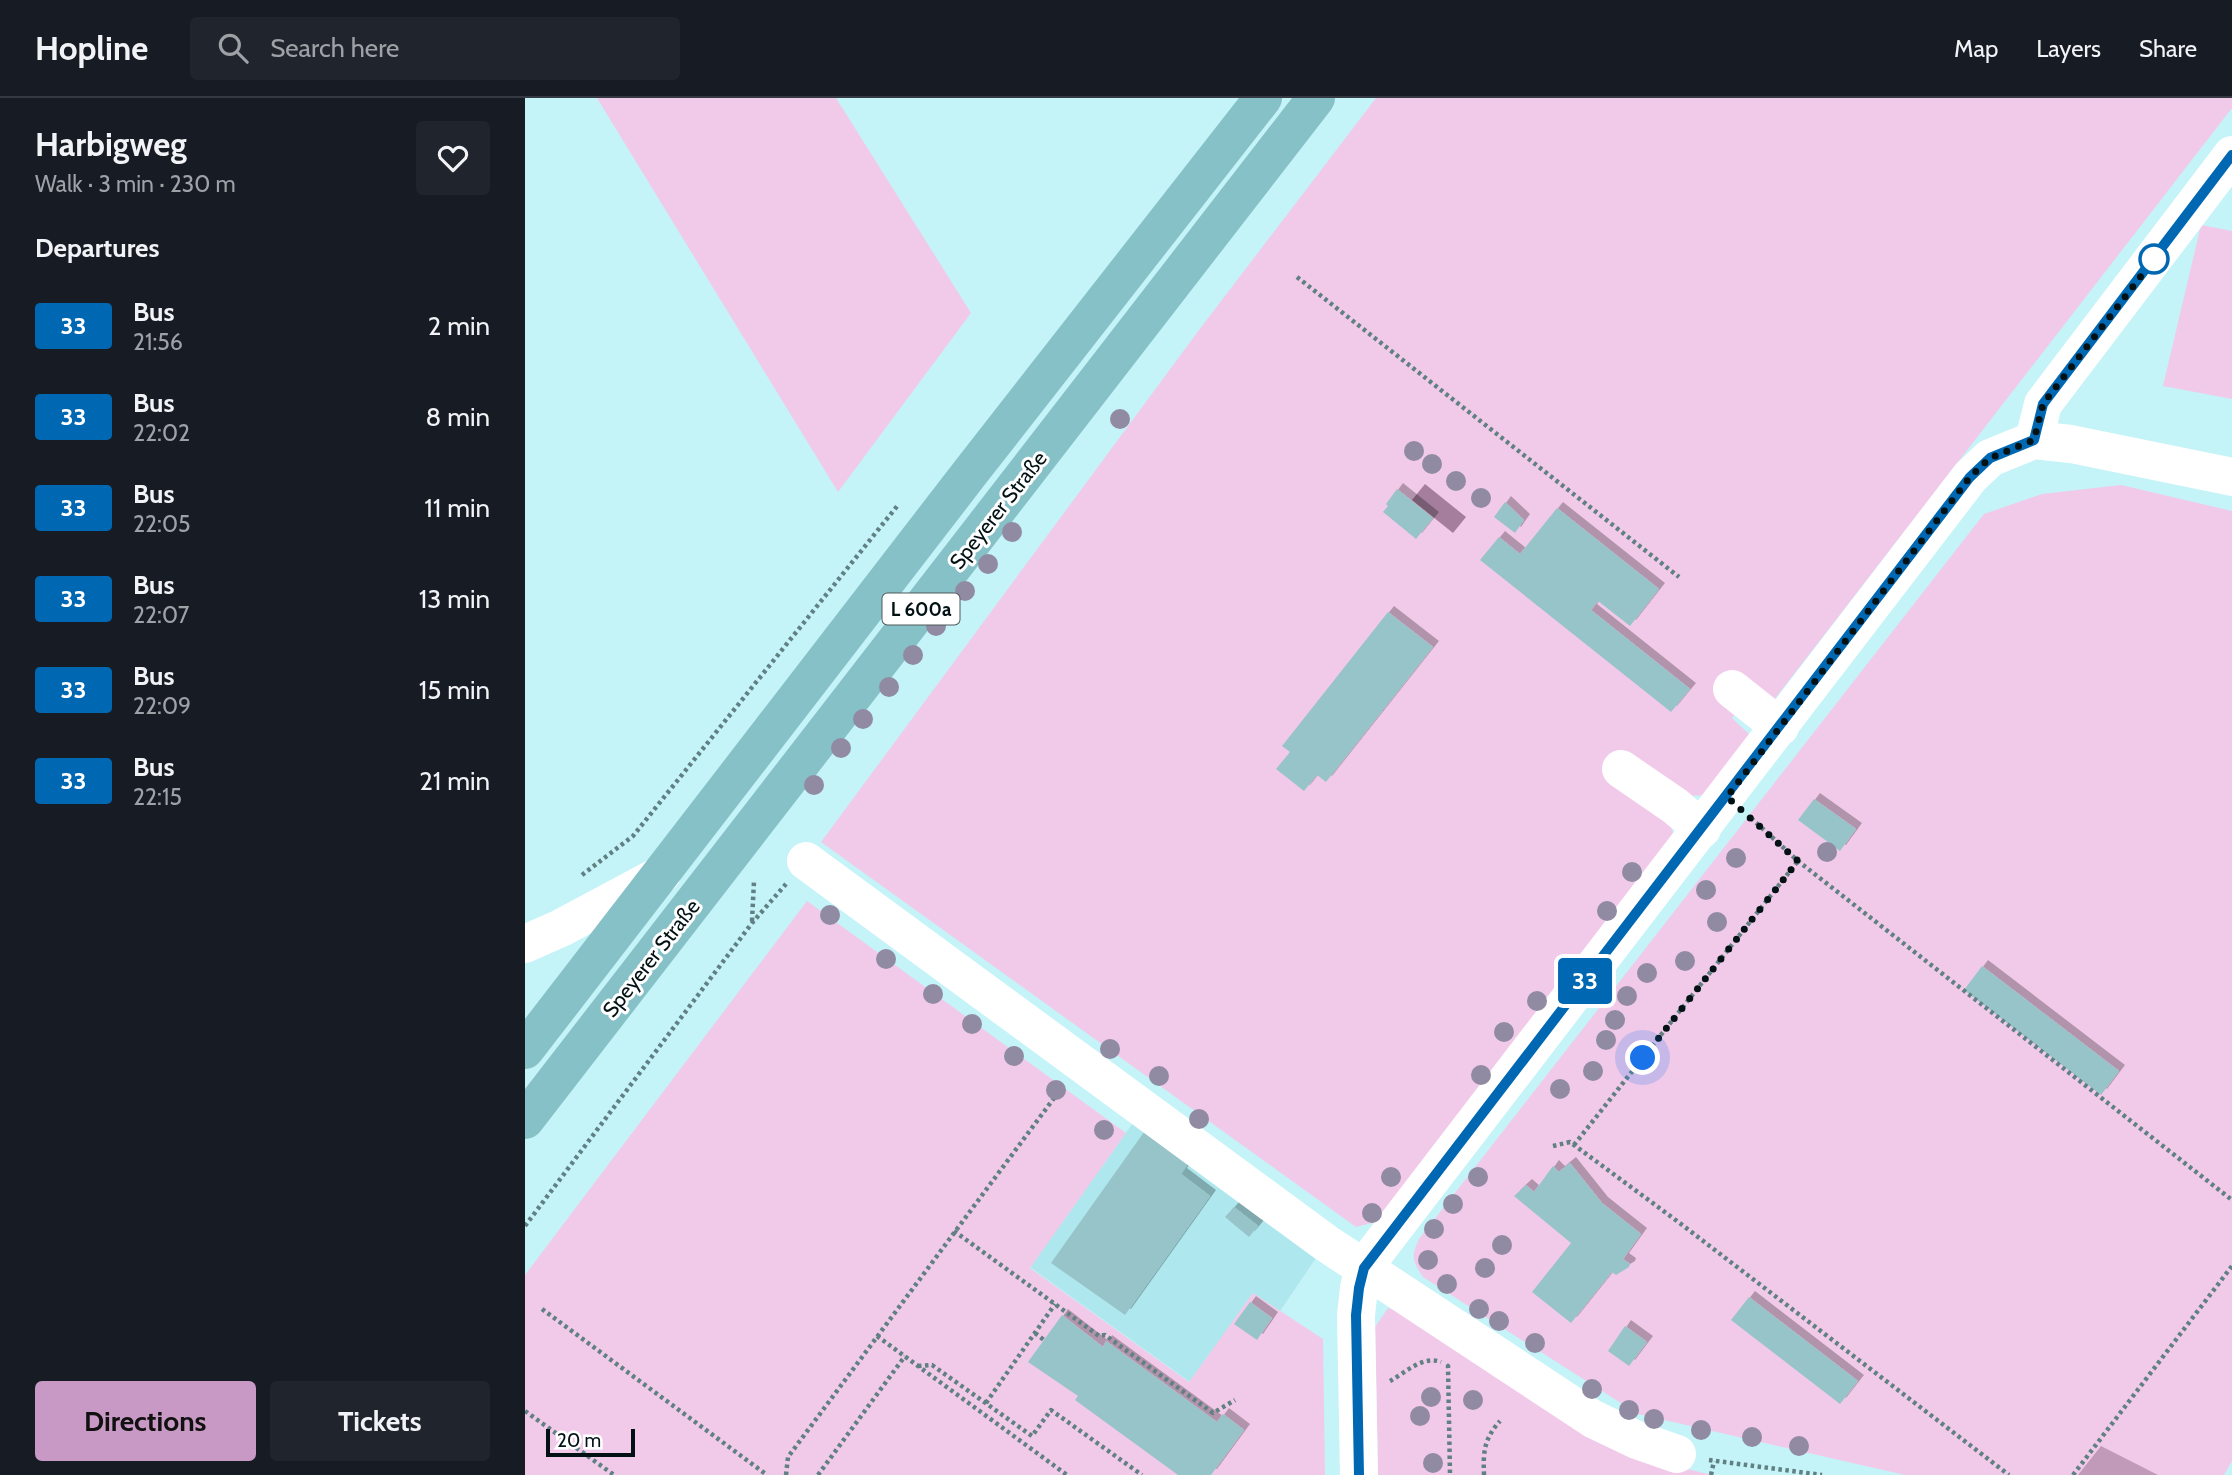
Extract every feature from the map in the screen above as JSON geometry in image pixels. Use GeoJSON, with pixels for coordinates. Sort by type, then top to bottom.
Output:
{"type":"FeatureCollection","features":[{"type":"Feature","properties":{"kind":"main road","name":"Speyerer Straße"},"geometry":{"type":"LineString","coordinates":[[525,1050],[1263,98]]}},
{"type":"Feature","properties":{"kind":"main road","name":"Speyerer Straße"},"geometry":{"type":"LineString","coordinates":[[525,1120],[1316,98]]}},
{"type":"Feature","properties":{"kind":"street"},"geometry":{"type":"LineString","coordinates":[[2034,440],[2043,404],[2232,155]]}},
{"type":"Feature","properties":{"kind":"street"},"geometry":{"type":"LineString","coordinates":[[1359,1475],[1356,1315],[1364,1268],[1970,477],[1990,458],[2034,440],[2071,444],[2232,477]]}},
{"type":"Feature","properties":{"kind":"street"},"geometry":{"type":"LineString","coordinates":[[1732,689],[1780,727]]}},
{"type":"Feature","properties":{"kind":"street"},"geometry":{"type":"LineString","coordinates":[[1621,769],[1675,806],[1702,829]]}},
{"type":"Feature","properties":{"kind":"street"},"geometry":{"type":"LineString","coordinates":[[806,861],[1364,1268],[1593,1419],[1637,1440],[1677,1454]]}},
{"type":"Feature","properties":{"kind":"street"},"geometry":{"type":"LineString","coordinates":[[525,944],[561,928],[662,874]]}},
{"type":"Feature","properties":{"kind":"path"},"geometry":{"type":"LineString","coordinates":[[1297,277],[1679,576]]}},
{"type":"Feature","properties":{"kind":"path"},"geometry":{"type":"LineString","coordinates":[[561,928],[573,882],[633,836],[903,499]]}},
{"type":"Feature","properties":{"kind":"path"},"geometry":{"type":"LineString","coordinates":[[1727,797],[1798,861],[2232,1200]]}},
{"type":"Feature","properties":{"kind":"path"},"geometry":{"type":"LineString","coordinates":[[525,1226],[752,923],[806,861]]}},
{"type":"Feature","properties":{"kind":"path"},"geometry":{"type":"LineString","coordinates":[[1574,1145],[1798,861]]}},
{"type":"Feature","properties":{"kind":"path"},"geometry":{"type":"LineString","coordinates":[[752,923],[754,881],[761,870]]}},
{"type":"Feature","properties":{"kind":"path"},"geometry":{"type":"LineString","coordinates":[[786,1475],[788,1457],[1080,1062]]}},
{"type":"Feature","properties":{"kind":"path"},"geometry":{"type":"LineString","coordinates":[[1553,1146],[1570,1142],[2009,1475]]}},
{"type":"Feature","properties":{"kind":"path"},"geometry":{"type":"LineString","coordinates":[[954,1231],[1099,1336],[1105,1335],[1213,1413],[1235,1400]]}},
{"type":"Feature","properties":{"kind":"path"},"geometry":{"type":"LineString","coordinates":[[2073,1475],[2232,1266]]}},
{"type":"Feature","properties":{"kind":"path"},"geometry":{"type":"LineString","coordinates":[[986,1403],[1055,1304]]}},
{"type":"Feature","properties":{"kind":"path"},"geometry":{"type":"LineString","coordinates":[[542,1309],[767,1475]]}},
{"type":"Feature","properties":{"kind":"path"},"geometry":{"type":"LineString","coordinates":[[1035,1333],[1044,1340]]}},
{"type":"Feature","properties":{"kind":"path"},"geometry":{"type":"LineString","coordinates":[[877,1336],[1067,1475]]}},
{"type":"Feature","properties":{"kind":"path"},"geometry":{"type":"LineString","coordinates":[[818,1475],[905,1356]]}},
{"type":"Feature","properties":{"kind":"path"},"geometry":{"type":"LineString","coordinates":[[1358,1399],[1425,1360],[1437,1360],[1457,1371]]}},
{"type":"Feature","properties":{"kind":"path"},"geometry":{"type":"LineString","coordinates":[[918,1366],[932,1364],[1032,1436],[1051,1410],[1142,1475]]}},
{"type":"Feature","properties":{"kind":"path"},"geometry":{"type":"LineString","coordinates":[[1448,1366],[1450,1475]]}},
{"type":"Feature","properties":{"kind":"path"},"geometry":{"type":"LineString","coordinates":[[525,1411],[614,1475]]}},
{"type":"Feature","properties":{"kind":"path"},"geometry":{"type":"LineString","coordinates":[[1485,1475],[1485,1442],[1500,1421]]}},
{"type":"Feature","properties":{"kind":"path"},"geometry":{"type":"LineString","coordinates":[[1677,1454],[1822,1475]]}},
{"type":"Feature","properties":{"kind":"path"},"geometry":{"type":"LineString","coordinates":[[1711,1475],[1714,1461]]}},
{"type":"Feature","properties":{"kind":"shaded area"},"geometry":{"type":"Polygon","coordinates":[[[597,98],[836,98],[971,313],[838,492],[597,98]]]}},
{"type":"Feature","properties":{"kind":"shaded area"},"geometry":{"type":"Polygon","coordinates":[[[1376,98],[2232,98],[2232,108],[1773,701],[1747,700],[1732,718],[1750,735],[1707,795],[1685,796],[1668,818],[1674,836],[1383,1220],[1356,1227],[821,842],[1199,330],[1376,98]]]}},
{"type":"Feature","properties":{"kind":"shaded area"},"geometry":{"type":"Polygon","coordinates":[[[2201,225],[2232,231],[2232,399],[2163,386],[2201,225]]]}},
{"type":"Feature","properties":{"kind":"shaded area"},"geometry":{"type":"Polygon","coordinates":[[[1425,484],[1466,517],[1453,533],[1412,500],[1425,484]]]}},
{"type":"Feature","properties":{"kind":"shaded area"},"geometry":{"type":"Polygon","coordinates":[[[2121,485],[2232,511],[2232,1461],[2224,1475],[1905,1475],[1638,1414],[1423,1277],[1414,1258],[1419,1239],[1984,514],[2042,494],[2121,485]]]}},
{"type":"Feature","properties":{"kind":"shaded area"},"geometry":{"type":"Polygon","coordinates":[[[807,901],[1126,1133],[1030,1268],[1189,1382],[1253,1293],[1323,1339],[1325,1475],[525,1475],[525,1275],[807,901]]]}},
{"type":"Feature","properties":{"kind":"shaded area"},"geometry":{"type":"Polygon","coordinates":[[[1138,1116],[1322,1249],[1280,1311],[1253,1293],[1190,1382],[1030,1267],[1138,1116]]]}},
{"type":"Feature","properties":{"kind":"shaded area"},"geometry":{"type":"Polygon","coordinates":[[[1388,1308],[1401,1312],[1670,1465],[1712,1475],[1378,1475],[1375,1327],[1388,1308]]]}},
{"type":"Feature","properties":{"kind":"shaded area"},"geometry":{"type":"Polygon","coordinates":[[[2101,1446],[2158,1475],[2078,1475],[2101,1446]]]}},
{"type":"Feature","properties":{"kind":"building"},"geometry":{"type":"Polygon","coordinates":[[[1397,489],[1433,518],[1416,539],[1383,512],[1397,489]]]}},
{"type":"Feature","properties":{"kind":"building"},"geometry":{"type":"Polygon","coordinates":[[[1505,502],[1524,520],[1515,533],[1494,517],[1505,502]]]}},
{"type":"Feature","properties":{"kind":"building"},"geometry":{"type":"Polygon","coordinates":[[[1557,508],[1659,589],[1630,626],[1598,601],[1591,610],[1690,689],[1671,712],[1480,560],[1499,537],[1520,554],[1557,508]]]}},
{"type":"Feature","properties":{"kind":"building"},"geometry":{"type":"Polygon","coordinates":[[[1388,612],[1433,647],[1326,782],[1317,775],[1304,791],[1276,769],[1290,752],[1282,746],[1388,612]]]}},
{"type":"Feature","properties":{"kind":"building"},"geometry":{"type":"Polygon","coordinates":[[[1814,799],[1856,829],[1840,851],[1798,820],[1814,799]]]}},
{"type":"Feature","properties":{"kind":"building"},"geometry":{"type":"Polygon","coordinates":[[[1982,966],[2119,1071],[2101,1095],[1964,990],[1982,966]]]}},
{"type":"Feature","properties":{"kind":"building"},"geometry":{"type":"Polygon","coordinates":[[[1149,1125],[1193,1156],[1181,1174],[1210,1196],[1125,1315],[1051,1263],[1149,1125]]]}},
{"type":"Feature","properties":{"kind":"building"},"geometry":{"type":"Polygon","coordinates":[[[1570,1163],[1602,1203],[1641,1234],[1623,1259],[1630,1264],[1629,1267],[1616,1275],[1612,1272],[1571,1323],[1532,1292],[1571,1243],[1514,1196],[1526,1185],[1534,1192],[1553,1166],[1559,1172],[1570,1163]]]}},
{"type":"Feature","properties":{"kind":"building"},"geometry":{"type":"Polygon","coordinates":[[[1234,1207],[1258,1226],[1249,1237],[1225,1217],[1234,1207]]]}},
{"type":"Feature","properties":{"kind":"building"},"geometry":{"type":"Polygon","coordinates":[[[1749,1297],[1858,1381],[1840,1404],[1731,1320],[1749,1297]]]}},
{"type":"Feature","properties":{"kind":"building"},"geometry":{"type":"Polygon","coordinates":[[[1250,1302],[1272,1318],[1257,1340],[1234,1324],[1250,1302]]]}},
{"type":"Feature","properties":{"kind":"building"},"geometry":{"type":"Polygon","coordinates":[[[1062,1315],[1103,1347],[1106,1341],[1217,1422],[1223,1414],[1244,1430],[1211,1475],[1178,1475],[1075,1400],[1078,1396],[1028,1362],[1062,1315]]]}},
{"type":"Feature","properties":{"kind":"building"},"geometry":{"type":"Polygon","coordinates":[[[1625,1326],[1647,1342],[1629,1366],[1608,1351],[1625,1326]]]}},
{"type":"Feature","properties":{"kind":"bus line","name":"33"},"geometry":{"type":"LineString","coordinates":[[1359,1475],[1356,1315],[1364,1268],[1970,477],[1990,458],[2034,440],[2043,404],[2232,155]]}},
{"type":"Feature","properties":{"kind":"route"},"geometry":{"type":"LineString","coordinates":[[1643,1058],[1798,861],[1727,797],[1970,477],[1990,458],[2034,440],[2043,404],[2154,259]]}}]}
